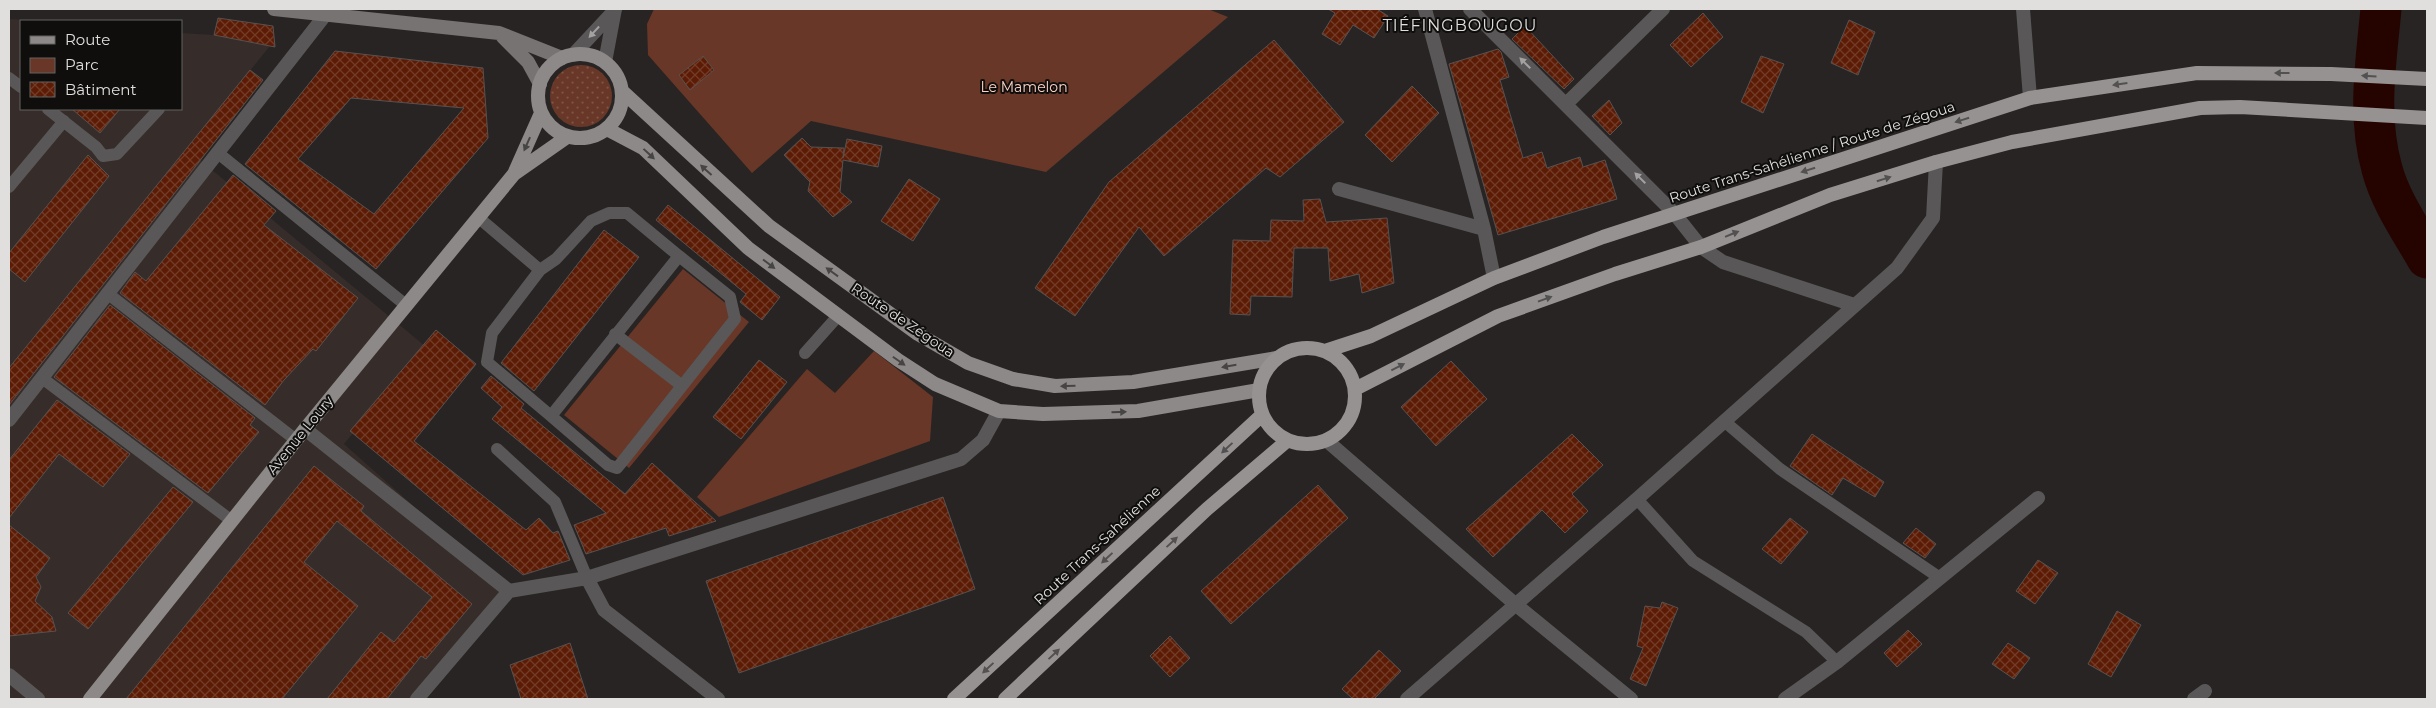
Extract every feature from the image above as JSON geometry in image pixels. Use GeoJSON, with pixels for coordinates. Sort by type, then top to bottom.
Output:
{"type":"FeatureCollection","features":[{"type":"Feature","properties":{"kind":"highway","name":"Route Trans-Sahélienne / Route de Zégoua"},"geometry":{"type":"LineString","coordinates":[[1325,351],[1371,336],[1494,278],[1674,213],[2030,98],[2197,73],[2330,74],[2427,79]]}},
{"type":"Feature","properties":{"kind":"highway"},"geometry":{"type":"LineString","coordinates":[[1354,389],[1498,316],[1616,274],[1701,247],[1830,196],[1936,162],[2040,136],[2200,108],[2240,107],[2427,118]]}},
{"type":"Feature","properties":{"kind":"highway"},"geometry":{"type":"LineString","coordinates":[[1300,348],[1325,351],[1336,357],[1351,376],[1355,402],[1346,424],[1326,440],[1301,444],[1288,440],[1268,426],[1262,415],[1259,390],[1262,378],[1277,358],[1288,351],[1300,348]]}},
{"type":"Feature","properties":{"kind":"highway","name":"Route Trans-Sahélienne"},"geometry":{"type":"LineString","coordinates":[[954,699],[1262,415]]}},
{"type":"Feature","properties":{"kind":"highway"},"geometry":{"type":"LineString","coordinates":[[1005,699],[1207,509],[1288,440]]}},
{"type":"Feature","properties":{"kind":"main road"},"geometry":{"type":"LineString","coordinates":[[274,9],[326,14],[341,13],[499,33],[568,56],[585,54],[605,62],[614,70],[623,92],[620,112],[608,129],[592,137],[575,139],[556,131],[541,113],[538,103],[540,84],[549,69],[568,56]]}},
{"type":"Feature","properties":{"kind":"main road"},"geometry":{"type":"LineString","coordinates":[[499,33],[528,62],[540,84]]}},
{"type":"Feature","properties":{"kind":"main road","name":"Route de Zégoua"},"geometry":{"type":"LineString","coordinates":[[623,92],[769,226],[918,334],[968,363],[1013,379],[1063,386],[1133,382],[1277,358]]}},
{"type":"Feature","properties":{"kind":"main road"},"geometry":{"type":"LineString","coordinates":[[514,174],[541,113]]}},
{"type":"Feature","properties":{"kind":"main road"},"geometry":{"type":"LineString","coordinates":[[608,129],[643,148],[748,248],[898,360],[935,384],[1000,411],[1043,414],[1138,411],[1259,390]]}},
{"type":"Feature","properties":{"kind":"main road"},"geometry":{"type":"LineString","coordinates":[[514,174],[567,137]]}},
{"type":"Feature","properties":{"kind":"main road","name":"Avenue Loury"},"geometry":{"type":"LineString","coordinates":[[90,699],[301,434],[514,174]]}},
{"type":"Feature","properties":{"kind":"street"},"geometry":{"type":"LineString","coordinates":[[568,56],[615,9]]}},
{"type":"Feature","properties":{"kind":"street"},"geometry":{"type":"LineString","coordinates":[[605,62],[615,9]]}},
{"type":"Feature","properties":{"kind":"street"},"geometry":{"type":"LineString","coordinates":[[1425,9],[1484,229],[1494,278]]}},
{"type":"Feature","properties":{"kind":"street"},"geometry":{"type":"LineString","coordinates":[[1470,9],[1674,213],[1701,247],[1723,262],[1854,305]]}},
{"type":"Feature","properties":{"kind":"street"},"geometry":{"type":"LineString","coordinates":[[1566,104],[1663,9]]}},
{"type":"Feature","properties":{"kind":"street"},"geometry":{"type":"LineString","coordinates":[[2023,9],[2030,98]]}},
{"type":"Feature","properties":{"kind":"street"},"geometry":{"type":"LineString","coordinates":[[9,420],[326,14]]}},
{"type":"Feature","properties":{"kind":"street"},"geometry":{"type":"LineString","coordinates":[[1407,699],[1637,499],[1897,268],[1933,218],[1936,162]]}},
{"type":"Feature","properties":{"kind":"street"},"geometry":{"type":"LineString","coordinates":[[1339,189],[1484,229]]}},
{"type":"Feature","properties":{"kind":"street"},"geometry":{"type":"LineString","coordinates":[[417,699],[509,591],[587,578],[961,459],[983,440],[1000,411]]}},
{"type":"Feature","properties":{"kind":"street"},"geometry":{"type":"LineString","coordinates":[[301,434],[509,591]]}},
{"type":"Feature","properties":{"kind":"street"},"geometry":{"type":"LineString","coordinates":[[1326,440],[1515,604],[1631,699]]}},
{"type":"Feature","properties":{"kind":"street"},"geometry":{"type":"LineString","coordinates":[[1785,699],[1837,662],[2038,498]]}},
{"type":"Feature","properties":{"kind":"street"},"geometry":{"type":"LineString","coordinates":[[587,578],[604,610],[718,699]]}},
{"type":"Feature","properties":{"kind":"street"},"geometry":{"type":"LineString","coordinates":[[9,675],[38,699]]}},
{"type":"Feature","properties":{"kind":"lane"},"geometry":{"type":"LineString","coordinates":[[9,78],[20,86]]}},
{"type":"Feature","properties":{"kind":"lane"},"geometry":{"type":"LineString","coordinates":[[49,110],[96,147],[102,156],[117,154],[158,110]]}},
{"type":"Feature","properties":{"kind":"lane"},"geometry":{"type":"LineString","coordinates":[[9,187],[64,121]]}},
{"type":"Feature","properties":{"kind":"lane"},"geometry":{"type":"LineString","coordinates":[[218,153],[407,306]]}},
{"type":"Feature","properties":{"kind":"lane"},"geometry":{"type":"LineString","coordinates":[[609,213],[627,213],[679,256],[730,297],[734,319],[617,468],[608,465],[487,362],[492,333],[540,270],[556,259],[591,221],[609,213]]}},
{"type":"Feature","properties":{"kind":"lane"},"geometry":{"type":"LineString","coordinates":[[478,218],[540,270]]}},
{"type":"Feature","properties":{"kind":"lane"},"geometry":{"type":"LineString","coordinates":[[551,416],[679,256]]}},
{"type":"Feature","properties":{"kind":"lane"},"geometry":{"type":"LineString","coordinates":[[107,294],[301,434]]}},
{"type":"Feature","properties":{"kind":"lane"},"geometry":{"type":"LineString","coordinates":[[805,353],[838,316]]}},
{"type":"Feature","properties":{"kind":"lane"},"geometry":{"type":"LineString","coordinates":[[615,334],[681,385]]}},
{"type":"Feature","properties":{"kind":"lane"},"geometry":{"type":"LineString","coordinates":[[42,378],[232,521]]}},
{"type":"Feature","properties":{"kind":"lane"},"geometry":{"type":"LineString","coordinates":[[1724,421],[1780,469],[1940,578]]}},
{"type":"Feature","properties":{"kind":"lane"},"geometry":{"type":"LineString","coordinates":[[497,449],[556,502],[587,578]]}},
{"type":"Feature","properties":{"kind":"lane"},"geometry":{"type":"LineString","coordinates":[[1637,499],[1693,561],[1806,632],[1837,662]]}},
{"type":"Feature","properties":{"kind":"shaded area"},"geometry":{"type":"Polygon","coordinates":[[[9,19],[24,20],[20,20],[20,110],[182,110],[182,33],[214,35],[270,46],[9,368],[9,19]]]}},
{"type":"Feature","properties":{"kind":"shaded area"},"geometry":{"type":"Polygon","coordinates":[[[194,155],[425,346],[344,444],[509,591],[421,699],[9,699],[9,392],[194,155]]]}},
{"type":"Feature","properties":{"kind":"green space","name":"Le Mamelon"},"geometry":{"type":"Polygon","coordinates":[[[654,9],[1208,9],[1228,17],[1046,172],[811,121],[752,173],[648,55],[647,24],[654,9]]]}},
{"type":"Feature","properties":{"kind":"green space"},"geometry":{"type":"Polygon","coordinates":[[[575,65],[587,65],[603,74],[610,84],[612,96],[610,108],[603,118],[587,127],[575,127],[564,122],[555,113],[550,102],[550,90],[555,79],[564,70],[575,65]]]}},
{"type":"Feature","properties":{"kind":"green space"},"geometry":{"type":"Polygon","coordinates":[[[683,269],[749,322],[629,468],[564,415],[683,269]]]}},
{"type":"Feature","properties":{"kind":"green space"},"geometry":{"type":"Polygon","coordinates":[[[874,351],[933,397],[930,441],[719,517],[697,497],[807,369],[835,393],[874,351]]]}},
{"type":"Feature","properties":{"kind":"building"},"geometry":{"type":"Polygon","coordinates":[[[1328,9],[1377,9],[1388,16],[1374,38],[1353,25],[1340,45],[1322,34],[1335,13],[1328,9]]]}},
{"type":"Feature","properties":{"kind":"building"},"geometry":{"type":"Polygon","coordinates":[[[1703,13],[1723,37],[1691,67],[1670,45],[1703,13]]]}},
{"type":"Feature","properties":{"kind":"building"},"geometry":{"type":"Polygon","coordinates":[[[218,18],[273,26],[275,47],[214,35],[218,18]]]}},
{"type":"Feature","properties":{"kind":"building"},"geometry":{"type":"Polygon","coordinates":[[[1849,20],[1875,32],[1858,75],[1831,63],[1849,20]]]}},
{"type":"Feature","properties":{"kind":"building"},"geometry":{"type":"Polygon","coordinates":[[[1525,26],[1574,79],[1564,89],[1512,39],[1525,26]]]}},
{"type":"Feature","properties":{"kind":"building"},"geometry":{"type":"Polygon","coordinates":[[[1274,40],[1344,122],[1280,177],[1266,168],[1164,256],[1139,227],[1075,316],[1035,288],[1109,182],[1274,40]]]}},
{"type":"Feature","properties":{"kind":"building"},"geometry":{"type":"Polygon","coordinates":[[[1498,49],[1501,52],[1509,77],[1500,80],[1523,158],[1542,152],[1547,168],[1580,157],[1583,167],[1605,160],[1617,199],[1498,235],[1449,64],[1498,49]]]}},
{"type":"Feature","properties":{"kind":"building"},"geometry":{"type":"Polygon","coordinates":[[[335,51],[483,68],[488,138],[376,269],[245,164],[335,51]],[[351,98],[298,159],[374,214],[464,108],[351,98]]]}},
{"type":"Feature","properties":{"kind":"building"},"geometry":{"type":"Polygon","coordinates":[[[703,56],[714,70],[690,90],[679,75],[703,56]]]}},
{"type":"Feature","properties":{"kind":"building"},"geometry":{"type":"Polygon","coordinates":[[[1761,56],[1784,64],[1763,113],[1741,102],[1761,56]]]}},
{"type":"Feature","properties":{"kind":"building"},"geometry":{"type":"Polygon","coordinates":[[[250,70],[263,80],[9,405],[9,368],[250,70]]]}},
{"type":"Feature","properties":{"kind":"building"},"geometry":{"type":"Polygon","coordinates":[[[1412,86],[1439,113],[1392,162],[1365,135],[1412,86]]]}},
{"type":"Feature","properties":{"kind":"building"},"geometry":{"type":"Polygon","coordinates":[[[1609,100],[1622,123],[1610,135],[1592,116],[1609,100]]]}},
{"type":"Feature","properties":{"kind":"building"},"geometry":{"type":"Polygon","coordinates":[[[73,110],[119,110],[100,133],[73,110]]]}},
{"type":"Feature","properties":{"kind":"building"},"geometry":{"type":"Polygon","coordinates":[[[802,138],[811,147],[844,148],[843,158],[847,139],[882,146],[878,167],[843,160],[840,192],[852,202],[833,217],[808,191],[810,182],[784,155],[802,138]]]}},
{"type":"Feature","properties":{"kind":"building"},"geometry":{"type":"Polygon","coordinates":[[[88,155],[109,176],[25,282],[9,269],[9,253],[88,155]]]}},
{"type":"Feature","properties":{"kind":"building"},"geometry":{"type":"Polygon","coordinates":[[[233,175],[276,211],[264,225],[358,298],[316,351],[313,349],[284,380],[265,405],[120,293],[135,272],[146,281],[233,175]]]}},
{"type":"Feature","properties":{"kind":"building"},"geometry":{"type":"Polygon","coordinates":[[[909,179],[940,199],[913,241],[881,221],[909,179]]]}},
{"type":"Feature","properties":{"kind":"building"},"geometry":{"type":"Polygon","coordinates":[[[1320,199],[1326,222],[1387,218],[1394,283],[1362,293],[1359,274],[1330,281],[1328,248],[1294,248],[1292,297],[1251,296],[1250,315],[1230,314],[1233,240],[1270,241],[1271,220],[1304,221],[1303,200],[1320,199]]]}},
{"type":"Feature","properties":{"kind":"building"},"geometry":{"type":"Polygon","coordinates":[[[668,205],[780,297],[762,320],[740,302],[746,294],[656,220],[668,205]]]}},
{"type":"Feature","properties":{"kind":"building"},"geometry":{"type":"Polygon","coordinates":[[[604,230],[639,257],[534,391],[501,363],[604,230]]]}},
{"type":"Feature","properties":{"kind":"building"},"geometry":{"type":"Polygon","coordinates":[[[110,305],[255,418],[250,425],[259,432],[208,493],[54,377],[110,305]]]}},
{"type":"Feature","properties":{"kind":"building"},"geometry":{"type":"Polygon","coordinates":[[[436,330],[476,364],[414,441],[526,530],[539,518],[553,533],[558,531],[570,560],[523,575],[350,431],[436,330]]]}},
{"type":"Feature","properties":{"kind":"building"},"geometry":{"type":"Polygon","coordinates":[[[759,360],[787,382],[741,439],[713,417],[759,360]]]}},
{"type":"Feature","properties":{"kind":"building"},"geometry":{"type":"Polygon","coordinates":[[[1451,361],[1487,399],[1436,446],[1401,407],[1451,361]]]}},
{"type":"Feature","properties":{"kind":"building"},"geometry":{"type":"Polygon","coordinates":[[[491,376],[524,404],[521,408],[625,494],[652,463],[716,521],[669,536],[666,528],[586,554],[574,525],[606,513],[492,419],[502,407],[481,388],[491,376]]]}},
{"type":"Feature","properties":{"kind":"building"},"geometry":{"type":"Polygon","coordinates":[[[57,400],[130,454],[103,487],[59,454],[9,518],[9,460],[57,400]]]}},
{"type":"Feature","properties":{"kind":"building"},"geometry":{"type":"Polygon","coordinates":[[[1572,434],[1603,465],[1572,494],[1588,511],[1565,533],[1542,510],[1493,557],[1466,529],[1572,434]]]}},
{"type":"Feature","properties":{"kind":"building"},"geometry":{"type":"Polygon","coordinates":[[[1812,434],[1884,482],[1875,497],[1843,478],[1832,495],[1790,466],[1812,434]]]}},
{"type":"Feature","properties":{"kind":"building"},"geometry":{"type":"Polygon","coordinates":[[[314,466],[364,506],[361,511],[472,604],[426,659],[421,656],[387,699],[327,699],[381,632],[394,642],[432,597],[337,521],[304,562],[358,606],[282,699],[126,699],[314,466]]]}},
{"type":"Feature","properties":{"kind":"building"},"geometry":{"type":"Polygon","coordinates":[[[1318,485],[1348,518],[1231,624],[1201,591],[1318,485]]]}},
{"type":"Feature","properties":{"kind":"building"},"geometry":{"type":"Polygon","coordinates":[[[173,487],[193,502],[88,629],[68,613],[173,487]]]}},
{"type":"Feature","properties":{"kind":"building"},"geometry":{"type":"Polygon","coordinates":[[[943,497],[975,589],[739,673],[706,581],[943,497]]]}},
{"type":"Feature","properties":{"kind":"building"},"geometry":{"type":"Polygon","coordinates":[[[1790,518],[1808,532],[1781,564],[1762,549],[1790,518]]]}},
{"type":"Feature","properties":{"kind":"building"},"geometry":{"type":"Polygon","coordinates":[[[9,525],[50,558],[36,577],[41,587],[35,601],[52,617],[56,631],[9,636],[9,525]]]}},
{"type":"Feature","properties":{"kind":"building"},"geometry":{"type":"Polygon","coordinates":[[[1916,528],[1936,544],[1925,558],[1903,543],[1916,528]]]}},
{"type":"Feature","properties":{"kind":"building"},"geometry":{"type":"Polygon","coordinates":[[[2038,560],[2058,573],[2035,604],[2016,591],[2038,560]]]}},
{"type":"Feature","properties":{"kind":"building"},"geometry":{"type":"Polygon","coordinates":[[[1662,602],[1678,608],[1646,686],[1630,679],[1643,648],[1637,646],[1645,606],[1660,608],[1662,602]]]}},
{"type":"Feature","properties":{"kind":"building"},"geometry":{"type":"Polygon","coordinates":[[[2117,611],[2141,625],[2111,677],[2088,664],[2117,611]]]}},
{"type":"Feature","properties":{"kind":"building"},"geometry":{"type":"Polygon","coordinates":[[[1908,630],[1922,644],[1897,667],[1884,653],[1908,630]]]}},
{"type":"Feature","properties":{"kind":"building"},"geometry":{"type":"Polygon","coordinates":[[[1170,636],[1190,658],[1170,677],[1150,656],[1170,636]]]}},
{"type":"Feature","properties":{"kind":"building"},"geometry":{"type":"Polygon","coordinates":[[[570,643],[588,699],[521,699],[510,665],[570,643]]]}},
{"type":"Feature","properties":{"kind":"building"},"geometry":{"type":"Polygon","coordinates":[[[2008,643],[2030,658],[2014,679],[1992,664],[2008,643]]]}},
{"type":"Feature","properties":{"kind":"building"},"geometry":{"type":"Polygon","coordinates":[[[1379,650],[1401,671],[1374,699],[1353,699],[1342,689],[1379,650]]]}},
{"type":"Feature","properties":{"kind":"waterway"},"geometry":{"type":"LineString","coordinates":[[2381,9],[2374,89],[2377,149],[2390,192],[2427,258]]}},
{"type":"Feature","properties":{"kind":"district","name":"TIÉFINGBOUGOU"},"geometry":{"type":"Point","coordinates":[1460,25]}}]}
